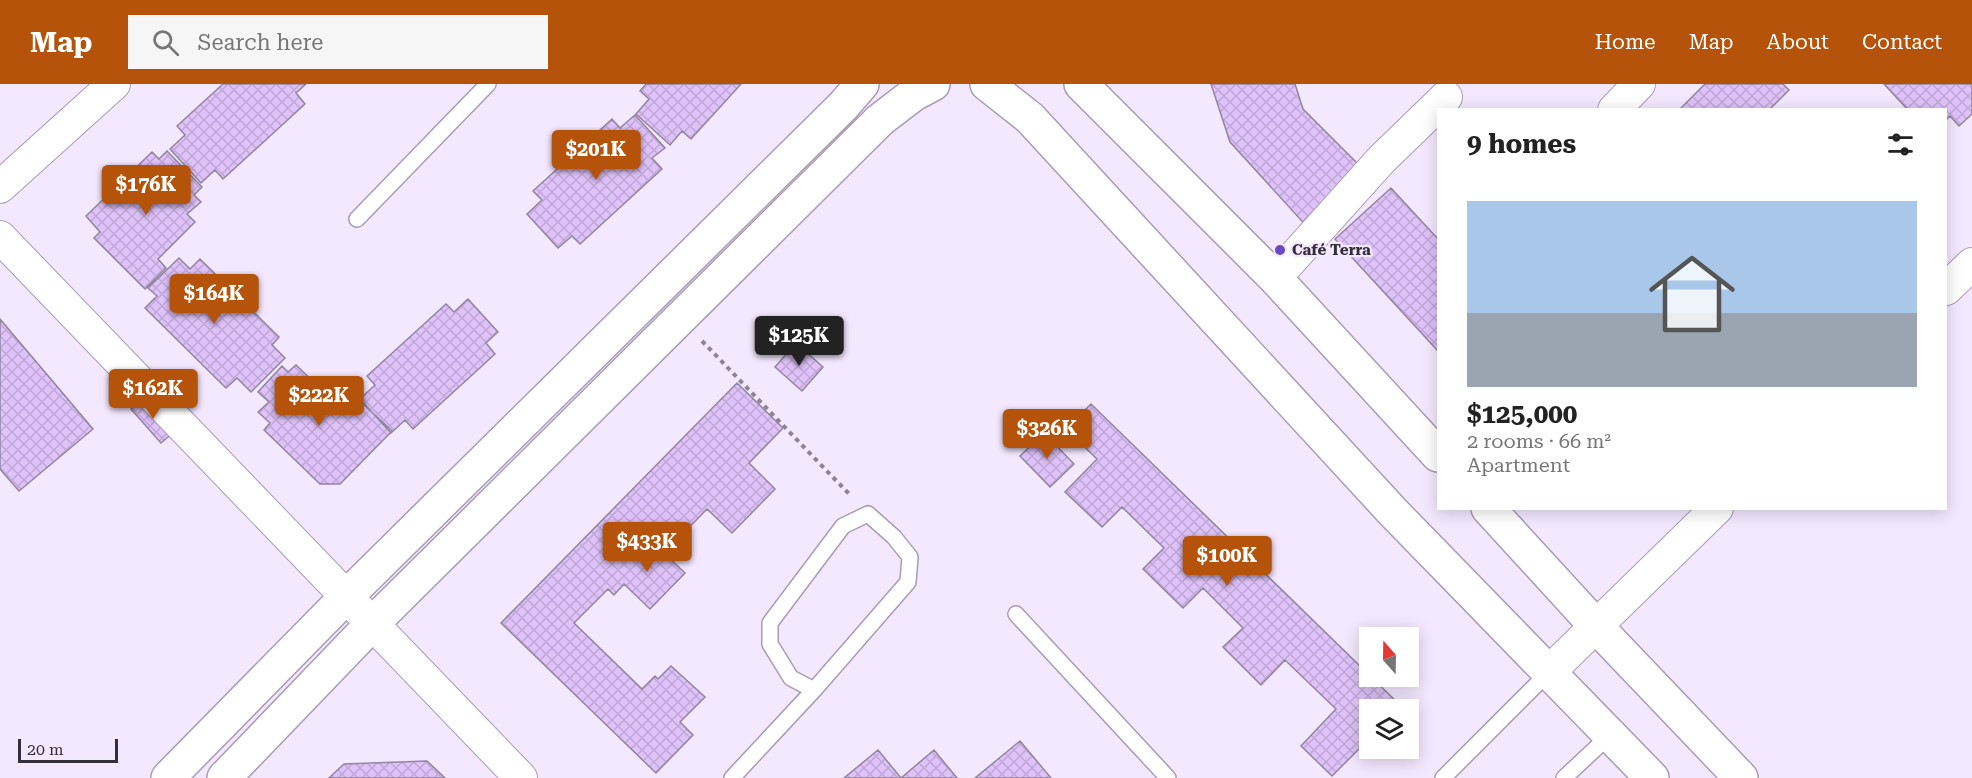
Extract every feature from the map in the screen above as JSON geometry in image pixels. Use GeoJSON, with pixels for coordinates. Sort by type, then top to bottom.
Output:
{"type":"FeatureCollection","features":[{"type":"Feature","properties":{"kind":"main road"},"geometry":{"type":"LineString","coordinates":[[168,778],[346,597],[843,106],[862,84]]}},
{"type":"Feature","properties":{"kind":"main road"},"geometry":{"type":"LineString","coordinates":[[224,778],[372,624],[880,120],[914,94],[933,84]]}},
{"type":"Feature","properties":{"kind":"main road"},"geometry":{"type":"LineString","coordinates":[[987,84],[1030,118],[1392,511],[1652,778]]}},
{"type":"Feature","properties":{"kind":"main road"},"geometry":{"type":"LineString","coordinates":[[1081,84],[1275,278],[1437,454]]}},
{"type":"Feature","properties":{"kind":"main road"},"geometry":{"type":"LineString","coordinates":[[1490,510],[1596,626],[1741,778]]}},
{"type":"Feature","properties":{"kind":"street"},"geometry":{"type":"LineString","coordinates":[[0,186],[114,84]]}},
{"type":"Feature","properties":{"kind":"street"},"geometry":{"type":"LineString","coordinates":[[1616,108],[1639,84]]}},
{"type":"Feature","properties":{"kind":"street"},"geometry":{"type":"LineString","coordinates":[[1441,108],[1454,97]]}},
{"type":"Feature","properties":{"kind":"street"},"geometry":{"type":"LineString","coordinates":[[1275,278],[1381,160],[1437,112]]}},
{"type":"Feature","properties":{"kind":"street"},"geometry":{"type":"LineString","coordinates":[[0,237],[521,778]]}},
{"type":"Feature","properties":{"kind":"street"},"geometry":{"type":"LineString","coordinates":[[1947,288],[1972,264]]}},
{"type":"Feature","properties":{"kind":"street"},"geometry":{"type":"LineString","coordinates":[[1549,672],[1716,510]]}},
{"type":"Feature","properties":{"kind":"lane"},"geometry":{"type":"LineString","coordinates":[[357,219],[488,84]]}},
{"type":"Feature","properties":{"kind":"lane"},"geometry":{"type":"LineString","coordinates":[[732,778],[814,690],[908,582],[910,556],[894,537],[868,514],[843,526],[770,623],[770,644],[791,678],[814,690]]}},
{"type":"Feature","properties":{"kind":"lane"},"geometry":{"type":"LineString","coordinates":[[1016,614],[1168,778]]}},
{"type":"Feature","properties":{"kind":"lane"},"geometry":{"type":"LineString","coordinates":[[1443,778],[1549,672]]}},
{"type":"Feature","properties":{"kind":"lane"},"geometry":{"type":"LineString","coordinates":[[1564,778],[1610,735]]}},
{"type":"Feature","properties":{"kind":"path"},"geometry":{"type":"LineString","coordinates":[[681,319],[868,514]]}},
{"type":"Feature","properties":{"kind":"building"},"geometry":{"type":"Polygon","coordinates":[[[223,84],[306,84],[296,93],[305,104],[223,179],[215,170],[201,183],[170,149],[185,135],[177,126],[223,84]]]}},
{"type":"Feature","properties":{"kind":"building"},"geometry":{"type":"Polygon","coordinates":[[[646,84],[741,84],[691,139],[682,131],[670,145],[636,114],[649,99],[640,91],[646,84]]]}},
{"type":"Feature","properties":{"kind":"building"},"geometry":{"type":"Polygon","coordinates":[[[1211,84],[1295,84],[1303,109],[1364,170],[1310,230],[1230,142],[1211,84]]]}},
{"type":"Feature","properties":{"kind":"building"},"geometry":{"type":"Polygon","coordinates":[[[1705,84],[1783,84],[1789,90],[1771,108],[1681,108],[1705,84]]]}},
{"type":"Feature","properties":{"kind":"building"},"geometry":{"type":"Polygon","coordinates":[[[1884,84],[1972,84],[1972,114],[1959,126],[1950,116],[1947,119],[1947,108],[1906,108],[1884,84]]]}},
{"type":"Feature","properties":{"kind":"building"},"geometry":{"type":"Polygon","coordinates":[[[635,115],[665,148],[652,158],[662,169],[580,244],[572,236],[558,248],[527,214],[542,200],[533,191],[612,119],[620,128],[635,115]]]}},
{"type":"Feature","properties":{"kind":"building"},"geometry":{"type":"Polygon","coordinates":[[[167,151],[202,187],[194,195],[201,202],[187,214],[195,222],[158,259],[166,268],[145,289],[94,238],[100,232],[86,216],[152,152],[159,159],[167,151]]]}},
{"type":"Feature","properties":{"kind":"building"},"geometry":{"type":"Polygon","coordinates":[[[1391,188],[1437,238],[1437,350],[1335,239],[1391,188]]]}},
{"type":"Feature","properties":{"kind":"building"},"geometry":{"type":"Polygon","coordinates":[[[179,258],[190,269],[200,259],[279,337],[272,345],[285,358],[251,392],[237,378],[226,388],[145,308],[157,296],[148,288],[179,258]]]}},
{"type":"Feature","properties":{"kind":"building"},"geometry":{"type":"Polygon","coordinates":[[[468,299],[498,332],[486,343],[495,354],[413,429],[405,420],[391,433],[360,399],[375,385],[367,376],[446,304],[454,312],[468,299]]]}},
{"type":"Feature","properties":{"kind":"building"},"geometry":{"type":"Polygon","coordinates":[[[0,319],[93,429],[19,491],[0,469],[0,319]]]}},
{"type":"Feature","properties":{"kind":"building"},"geometry":{"type":"Polygon","coordinates":[[[796,343],[823,367],[802,391],[775,367],[796,343]]]}},
{"type":"Feature","properties":{"kind":"building"},"geometry":{"type":"Polygon","coordinates":[[[296,365],[347,414],[360,401],[392,431],[340,484],[320,484],[264,430],[270,423],[258,412],[269,402],[258,392],[282,366],[288,372],[296,365]]]}},
{"type":"Feature","properties":{"kind":"building"},"geometry":{"type":"Polygon","coordinates":[[[737,383],[783,428],[749,463],[775,489],[732,533],[707,509],[664,553],[685,573],[650,609],[624,584],[614,595],[608,589],[574,623],[642,689],[655,676],[658,679],[671,666],[705,697],[680,722],[693,735],[656,773],[501,623],[737,383]]]}},
{"type":"Feature","properties":{"kind":"building"},"geometry":{"type":"Polygon","coordinates":[[[146,397],[175,431],[161,443],[131,409],[146,397]]]}},
{"type":"Feature","properties":{"kind":"building"},"geometry":{"type":"Polygon","coordinates":[[[1091,404],[1359,665],[1359,687],[1381,687],[1394,699],[1359,699],[1359,749],[1332,776],[1301,746],[1336,709],[1285,660],[1261,685],[1223,647],[1243,628],[1203,588],[1183,608],[1143,569],[1164,548],[1122,507],[1102,527],[1065,492],[1097,459],[1066,429],[1091,404]]]}},
{"type":"Feature","properties":{"kind":"building"},"geometry":{"type":"Polygon","coordinates":[[[1044,433],[1074,464],[1050,487],[1020,456],[1044,433]]]}},
{"type":"Feature","properties":{"kind":"building"},"geometry":{"type":"Polygon","coordinates":[[[1020,741],[1051,778],[975,778],[1020,741]]]}},
{"type":"Feature","properties":{"kind":"building"},"geometry":{"type":"Polygon","coordinates":[[[878,750],[901,778],[844,778],[878,750]]]}},
{"type":"Feature","properties":{"kind":"building"},"geometry":{"type":"Polygon","coordinates":[[[934,750],[957,778],[901,778],[934,750]]]}},
{"type":"Feature","properties":{"kind":"building"},"geometry":{"type":"Polygon","coordinates":[[[427,761],[445,778],[329,778],[344,764],[427,761]]]}},
{"type":"Feature","properties":{"kind":"place","name":"Café Terra"},"geometry":{"type":"Point","coordinates":[1280,250]}}]}
